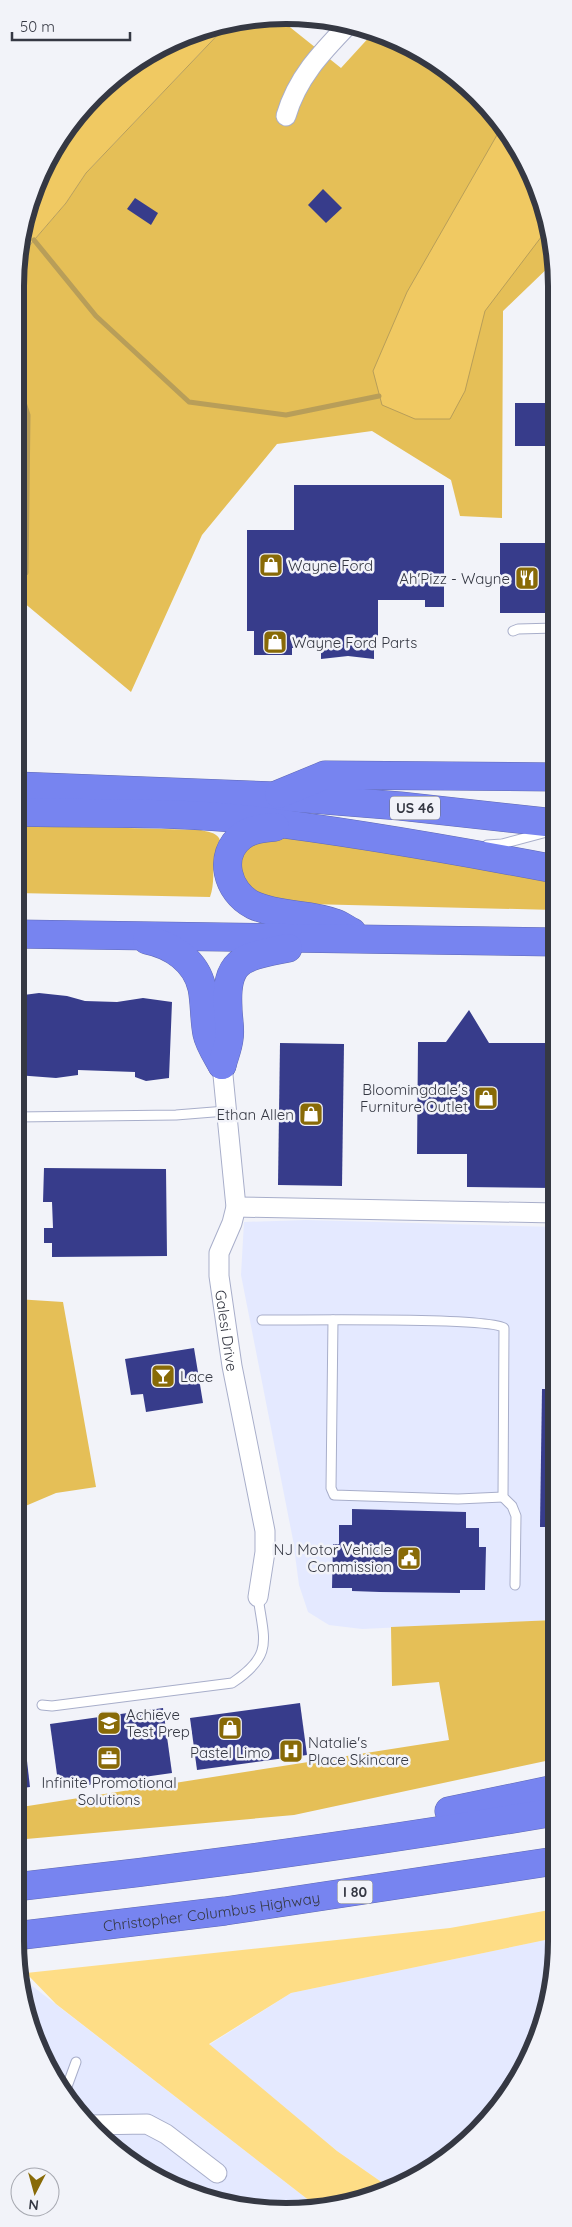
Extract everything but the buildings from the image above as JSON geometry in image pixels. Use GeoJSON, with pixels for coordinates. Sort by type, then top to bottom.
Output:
{"type":"FeatureCollection","features":[{"type":"Feature","properties":{"kind":"highway"},"geometry":{"type":"LineString","coordinates":[[275,796],[325,775],[548,778]]}},
{"type":"Feature","properties":{"kind":"highway","name":"US 46"},"geometry":{"type":"LineString","coordinates":[[24,786],[275,796],[420,808],[548,822]]}},
{"type":"Feature","properties":{"kind":"highway"},"geometry":{"type":"LineString","coordinates":[[24,812],[212,817],[251,820],[358,834],[548,868]]}},
{"type":"Feature","properties":{"kind":"highway"},"geometry":{"type":"LineString","coordinates":[[289,826],[254,830],[243,835],[234,843],[229,855],[228,866],[229,877],[234,889],[242,898],[253,905],[285,914],[335,922],[365,939]]}},
{"type":"Feature","properties":{"kind":"highway"},"geometry":{"type":"LineString","coordinates":[[24,934],[548,942]]}},
{"type":"Feature","properties":{"kind":"highway"},"geometry":{"type":"LineString","coordinates":[[118,934],[168,946],[179,953],[194,969],[202,989],[207,1035],[222,1065]]}},
{"type":"Feature","properties":{"kind":"highway"},"geometry":{"type":"LineString","coordinates":[[222,1065],[230,1038],[228,984],[231,972],[238,964],[260,954],[335,939]]}},
{"type":"Feature","properties":{"kind":"highway"},"geometry":{"type":"LineString","coordinates":[[383,1838],[419,1818],[548,1790]]}},
{"type":"Feature","properties":{"kind":"highway"},"geometry":{"type":"LineString","coordinates":[[24,1886],[233,1860],[548,1813]]}},
{"type":"Feature","properties":{"kind":"highway","name":"Christopher Columbus Highway"},"geometry":{"type":"LineString","coordinates":[[24,1935],[234,1909],[548,1862]]}},
{"type":"Feature","properties":{"kind":"street"},"geometry":{"type":"LineString","coordinates":[[286,116],[290,101],[306,72],[344,31]]}},
{"type":"Feature","properties":{"kind":"street","name":"Galesi Drive"},"geometry":{"type":"LineString","coordinates":[[222,1065],[236,1207],[232,1223],[219,1253],[219,1276],[232,1366],[265,1531],[265,1552],[258,1597]]}},
{"type":"Feature","properties":{"kind":"street"},"geometry":{"type":"LineString","coordinates":[[236,1207],[548,1213]]}},
{"type":"Feature","properties":{"kind":"street"},"geometry":{"type":"LineString","coordinates":[[103,2128],[147,2124],[166,2134],[217,2173]]}},
{"type":"Feature","properties":{"kind":"lane"},"geometry":{"type":"LineString","coordinates":[[513,631],[518,629],[548,628]]}},
{"type":"Feature","properties":{"kind":"lane"},"geometry":{"type":"LineString","coordinates":[[431,846],[502,844],[548,832]]}},
{"type":"Feature","properties":{"kind":"lane"},"geometry":{"type":"LineString","coordinates":[[24,1117],[176,1115],[226,1111]]}},
{"type":"Feature","properties":{"kind":"lane"},"geometry":{"type":"LineString","coordinates":[[262,1320],[495,1323],[504,1328],[503,1498]]}},
{"type":"Feature","properties":{"kind":"lane"},"geometry":{"type":"LineString","coordinates":[[333,1320],[331,1488],[334,1495],[503,1498],[512,1506],[516,1516],[515,1585]]}},
{"type":"Feature","properties":{"kind":"lane"},"geometry":{"type":"LineString","coordinates":[[42,1704],[52,1706],[232,1683],[248,1672],[259,1660],[264,1646],[258,1597]]}},
{"type":"Feature","properties":{"kind":"lane"},"geometry":{"type":"LineString","coordinates":[[67,2086],[76,2062]]}},
{"type":"Feature","properties":{"kind":"shaded area"},"geometry":{"type":"Polygon","coordinates":[[[286,24],[341,68],[369,38],[402,51],[446,78],[483,113],[513,155],[534,202],[546,252],[548,268],[503,311],[502,518],[460,516],[451,480],[372,431],[277,444],[202,535],[131,692],[24,603],[24,269],[26,252],[27,249],[66,203],[86,173],[220,33],[252,26],[286,24]]]}},
{"type":"Feature","properties":{"kind":"shaded area"},"geometry":{"type":"Polygon","coordinates":[[[220,33],[86,173],[66,203],[27,249],[33,218],[51,170],[68,140],[89,113],[113,89],[140,68],[170,51],[220,33]]]}},
{"type":"Feature","properties":{"kind":"shaded area"},"geometry":{"type":"Polygon","coordinates":[[[499,132],[513,155],[528,186],[543,235],[485,311],[465,391],[450,419],[415,419],[382,405],[373,371],[407,292],[499,132]]]}},
{"type":"Feature","properties":{"kind":"shaded area"},"geometry":{"type":"Polygon","coordinates":[[[24,825],[201,830],[213,833],[219,838],[220,842],[215,857],[210,897],[24,893],[24,825]]]}},
{"type":"Feature","properties":{"kind":"shaded area"},"geometry":{"type":"Polygon","coordinates":[[[278,835],[448,861],[548,882],[548,910],[268,903],[252,897],[240,869],[242,858],[251,842],[278,835]]]}},
{"type":"Feature","properties":{"kind":"shaded area"},"geometry":{"type":"Polygon","coordinates":[[[306,1220],[548,1227],[548,1620],[362,1629],[329,1625],[308,1612],[299,1585],[293,1540],[241,1275],[244,1222],[306,1220]]]}},
{"type":"Feature","properties":{"kind":"shaded area"},"geometry":{"type":"Polygon","coordinates":[[[24,1300],[63,1302],[96,1487],[56,1493],[24,1507],[24,1300]]]}},
{"type":"Feature","properties":{"kind":"shaded area"},"geometry":{"type":"Polygon","coordinates":[[[548,1620],[548,1761],[294,1815],[24,1839],[24,1807],[449,1740],[439,1682],[392,1686],[391,1627],[548,1620]]]}},
{"type":"Feature","properties":{"kind":"shaded area"},"geometry":{"type":"Polygon","coordinates":[[[548,1910],[548,1939],[291,1993],[209,2044],[337,2151],[384,2184],[354,2194],[311,2202],[56,2004],[26,1973],[450,1928],[548,1910]]]}},
{"type":"Feature","properties":{"kind":"shaded area"},"geometry":{"type":"Polygon","coordinates":[[[548,1939],[546,1975],[539,2009],[521,2057],[504,2087],[483,2114],[446,2149],[417,2168],[384,2184],[337,2151],[209,2045],[291,1993],[548,1939]]]}},
{"type":"Feature","properties":{"kind":"shaded area"},"geometry":{"type":"Polygon","coordinates":[[[27,1982],[311,2202],[269,2203],[218,2194],[170,2176],[126,2149],[89,2114],[59,2072],[38,2025],[27,1982]]]}},
{"type":"Feature","properties":{"kind":"waterway"},"geometry":{"type":"LineString","coordinates":[[34,240],[96,316],[189,402],[286,415],[379,396]]}},
{"type":"Feature","properties":{"kind":"waterway"},"geometry":{"type":"LineString","coordinates":[[24,403],[28,415],[26,573]]}},
{"type":"Feature","properties":{"kind":"place","name":"Wayne Ford"},"geometry":{"type":"Point","coordinates":[271,565]}},
{"type":"Feature","properties":{"kind":"place","name":"Ah'Pizz - Wayne"},"geometry":{"type":"Point","coordinates":[527,578]}},
{"type":"Feature","properties":{"kind":"place","name":"Wayne Ford Parts"},"geometry":{"type":"Point","coordinates":[275,642]}},
{"type":"Feature","properties":{"kind":"place","name":"Bloomingdale's Furniture Outlet"},"geometry":{"type":"Point","coordinates":[486,1098]}},
{"type":"Feature","properties":{"kind":"place","name":"Ethan Allen"},"geometry":{"type":"Point","coordinates":[311,1114]}},
{"type":"Feature","properties":{"kind":"place","name":"Lace"},"geometry":{"type":"Point","coordinates":[163,1376]}},
{"type":"Feature","properties":{"kind":"place","name":"NJ Motor Vehicle Commission"},"geometry":{"type":"Point","coordinates":[409,1558]}},
{"type":"Feature","properties":{"kind":"place","name":"Achieve Test Prep"},"geometry":{"type":"Point","coordinates":[109,1723]}},
{"type":"Feature","properties":{"kind":"place","name":"Pastel Limo"},"geometry":{"type":"Point","coordinates":[230,1728]}},
{"type":"Feature","properties":{"kind":"place","name":"Natalie's Place Skincare"},"geometry":{"type":"Point","coordinates":[291,1751]}},
{"type":"Feature","properties":{"kind":"place","name":"Infinite Promotional Solutions"},"geometry":{"type":"Point","coordinates":[109,1758]}}]}
